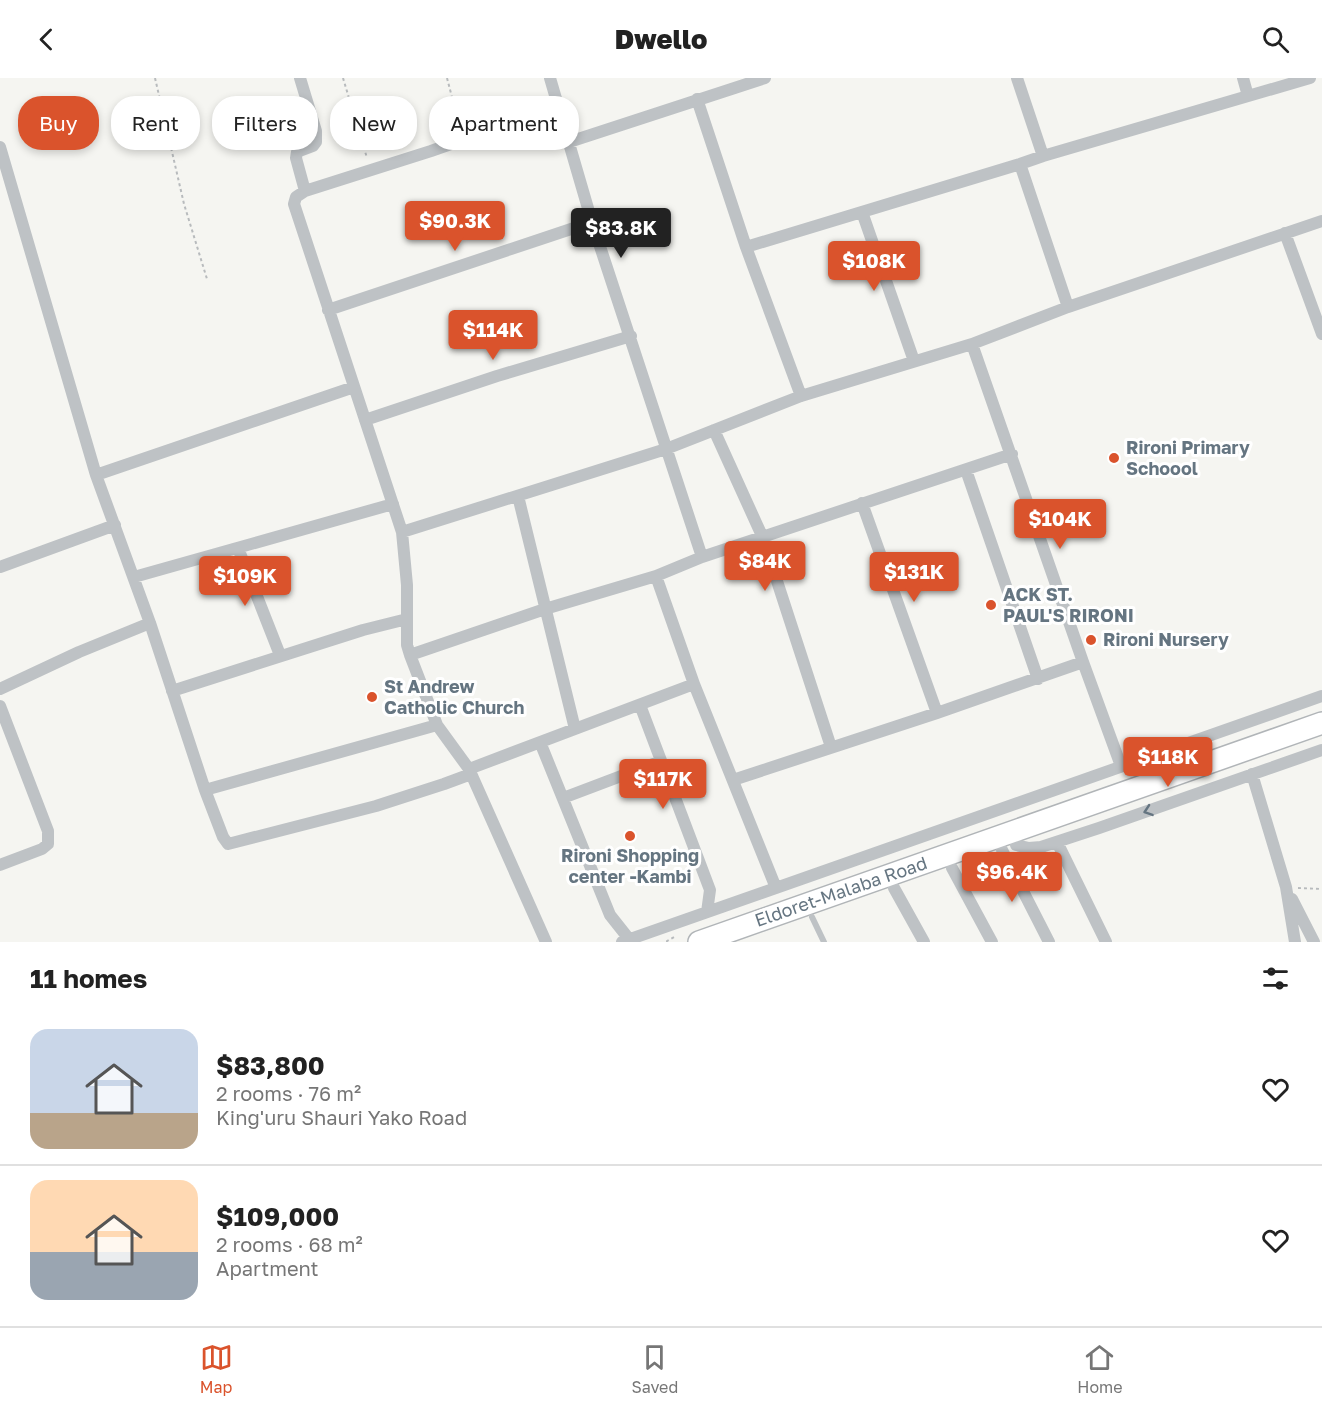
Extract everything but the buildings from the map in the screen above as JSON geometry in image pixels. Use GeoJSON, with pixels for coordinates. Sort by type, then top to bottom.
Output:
{"type":"FeatureCollection","features":[{"type":"Feature","properties":{"kind":"highway","name":"Eldoret-Malaba Road"},"geometry":{"type":"LineString","coordinates":[[699,942],[1322,723]]}},
{"type":"Feature","properties":{"kind":"highway","name":"Eldoret-Malaba Road"},"geometry":{"type":"LineString","coordinates":[[742,942],[1322,737]]}},
{"type":"Feature","properties":{"kind":"street"},"geometry":{"type":"LineString","coordinates":[[300,78],[316,131],[316,142],[313,146],[297,152],[296,158],[305,191]]}},
{"type":"Feature","properties":{"kind":"street"},"geometry":{"type":"LineString","coordinates":[[550,78],[556,96]]}},
{"type":"Feature","properties":{"kind":"street"},"geometry":{"type":"LineString","coordinates":[[579,139],[765,78]]}},
{"type":"Feature","properties":{"kind":"street"},"geometry":{"type":"LineString","coordinates":[[1017,78],[1043,156]]}},
{"type":"Feature","properties":{"kind":"street"},"geometry":{"type":"LineString","coordinates":[[1243,78],[1248,96]]}},
{"type":"Feature","properties":{"kind":"street"},"geometry":{"type":"LineString","coordinates":[[746,247],[1043,156],[1310,78]]}},
{"type":"Feature","properties":{"kind":"street"},"geometry":{"type":"LineString","coordinates":[[697,99],[746,247],[801,396]]}},
{"type":"Feature","properties":{"kind":"street"},"geometry":{"type":"LineString","coordinates":[[0,147],[96,475],[134,577],[206,790],[223,837],[228,844],[376,806],[444,784],[540,742],[694,684]]}},
{"type":"Feature","properties":{"kind":"street"},"geometry":{"type":"LineString","coordinates":[[432,150],[305,191],[296,197],[294,204],[402,532],[407,585],[407,645],[410,655],[437,725],[470,771],[546,942]]}},
{"type":"Feature","properties":{"kind":"street"},"geometry":{"type":"LineString","coordinates":[[571,150],[592,222],[702,557]]}},
{"type":"Feature","properties":{"kind":"street"},"geometry":{"type":"LineString","coordinates":[[1020,164],[1068,307]]}},
{"type":"Feature","properties":{"kind":"street"},"geometry":{"type":"LineString","coordinates":[[862,212],[914,362]]}},
{"type":"Feature","properties":{"kind":"street"},"geometry":{"type":"LineString","coordinates":[[402,532],[666,449],[801,396],[972,344],[1068,307],[1322,221]]}},
{"type":"Feature","properties":{"kind":"street"},"geometry":{"type":"LineString","coordinates":[[328,310],[592,222]]}},
{"type":"Feature","properties":{"kind":"street"},"geometry":{"type":"LineString","coordinates":[[1285,233],[1322,334]]}},
{"type":"Feature","properties":{"kind":"street"},"geometry":{"type":"LineString","coordinates":[[365,420],[497,376],[631,336]]}},
{"type":"Feature","properties":{"kind":"street"},"geometry":{"type":"LineString","coordinates":[[972,344],[1121,766]]}},
{"type":"Feature","properties":{"kind":"street"},"geometry":{"type":"LineString","coordinates":[[96,475],[354,387]]}},
{"type":"Feature","properties":{"kind":"street"},"geometry":{"type":"LineString","coordinates":[[714,430],[763,538],[831,747]]}},
{"type":"Feature","properties":{"kind":"street"},"geometry":{"type":"LineString","coordinates":[[410,655],[545,609],[656,576],[702,557],[1012,454]]}},
{"type":"Feature","properties":{"kind":"street"},"geometry":{"type":"LineString","coordinates":[[966,470],[1038,679]]}},
{"type":"Feature","properties":{"kind":"street"},"geometry":{"type":"LineString","coordinates":[[518,496],[575,729]]}},
{"type":"Feature","properties":{"kind":"street"},"geometry":{"type":"LineString","coordinates":[[862,503],[937,713]]}},
{"type":"Feature","properties":{"kind":"street"},"geometry":{"type":"LineString","coordinates":[[134,577],[393,504]]}},
{"type":"Feature","properties":{"kind":"street"},"geometry":{"type":"LineString","coordinates":[[0,567],[115,525]]}},
{"type":"Feature","properties":{"kind":"street"},"geometry":{"type":"LineString","coordinates":[[238,548],[280,655]]}},
{"type":"Feature","properties":{"kind":"street"},"geometry":{"type":"LineString","coordinates":[[656,576],[694,684],[776,888]]}},
{"type":"Feature","properties":{"kind":"street"},"geometry":{"type":"LineString","coordinates":[[172,691],[280,655],[407,619]]}},
{"type":"Feature","properties":{"kind":"street"},"geometry":{"type":"LineString","coordinates":[[0,689],[79,652],[150,623]]}},
{"type":"Feature","properties":{"kind":"street"},"geometry":{"type":"LineString","coordinates":[[733,780],[1083,662]]}},
{"type":"Feature","properties":{"kind":"street"},"geometry":{"type":"LineString","coordinates":[[540,742],[610,915],[625,941],[1322,696]]}},
{"type":"Feature","properties":{"kind":"street"},"geometry":{"type":"LineString","coordinates":[[640,705],[710,890],[707,912]]}},
{"type":"Feature","properties":{"kind":"street"},"geometry":{"type":"LineString","coordinates":[[0,706],[49,837],[48,844],[42,849],[0,865]]}},
{"type":"Feature","properties":{"kind":"street"},"geometry":{"type":"LineString","coordinates":[[206,790],[437,725]]}},
{"type":"Feature","properties":{"kind":"street","name":"Eldoret-Malaba Road"},"geometry":{"type":"LineString","coordinates":[[1009,848],[1041,847],[1057,842],[1322,750]]}},
{"type":"Feature","properties":{"kind":"street"},"geometry":{"type":"LineString","coordinates":[[563,798],[661,761]]}},
{"type":"Feature","properties":{"kind":"street"},"geometry":{"type":"LineString","coordinates":[[1252,774],[1286,887],[1295,942]]}},
{"type":"Feature","properties":{"kind":"street"},"geometry":{"type":"LineString","coordinates":[[1057,842],[1107,942]]}},
{"type":"Feature","properties":{"kind":"street"},"geometry":{"type":"LineString","coordinates":[[1009,848],[1049,942]]}},
{"type":"Feature","properties":{"kind":"street"},"geometry":{"type":"LineString","coordinates":[[952,868],[993,942]]}},
{"type":"Feature","properties":{"kind":"street"},"geometry":{"type":"LineString","coordinates":[[1286,887],[1314,942]]}},
{"type":"Feature","properties":{"kind":"street"},"geometry":{"type":"LineString","coordinates":[[894,888],[924,942]]}},
{"type":"Feature","properties":{"kind":"lane"},"geometry":{"type":"LineString","coordinates":[[812,917],[824,942]]}},
{"type":"Feature","properties":{"kind":"path"},"geometry":{"type":"LineString","coordinates":[[156,78],[184,204],[207,279]]}},
{"type":"Feature","properties":{"kind":"path"},"geometry":{"type":"LineString","coordinates":[[343,78],[371,170]]}},
{"type":"Feature","properties":{"kind":"path"},"geometry":{"type":"LineString","coordinates":[[447,78],[452,96]]}},
{"type":"Feature","properties":{"kind":"path"},"geometry":{"type":"LineString","coordinates":[[1286,887],[1322,889]]}},
{"type":"Feature","properties":{"kind":"place","name":"Rironi Primary Schoool"},"geometry":{"type":"Point","coordinates":[1114,458]}},
{"type":"Feature","properties":{"kind":"place","name":"ACK ST. PAUL'S RIRONI"},"geometry":{"type":"Point","coordinates":[991,605]}},
{"type":"Feature","properties":{"kind":"place","name":"Rironi Nursery"},"geometry":{"type":"Point","coordinates":[1091,640]}},
{"type":"Feature","properties":{"kind":"place","name":"St Andrew Catholic Church"},"geometry":{"type":"Point","coordinates":[372,697]}},
{"type":"Feature","properties":{"kind":"place","name":"Rironi Shopping center -Kambi"},"geometry":{"type":"Point","coordinates":[630,836]}}]}
